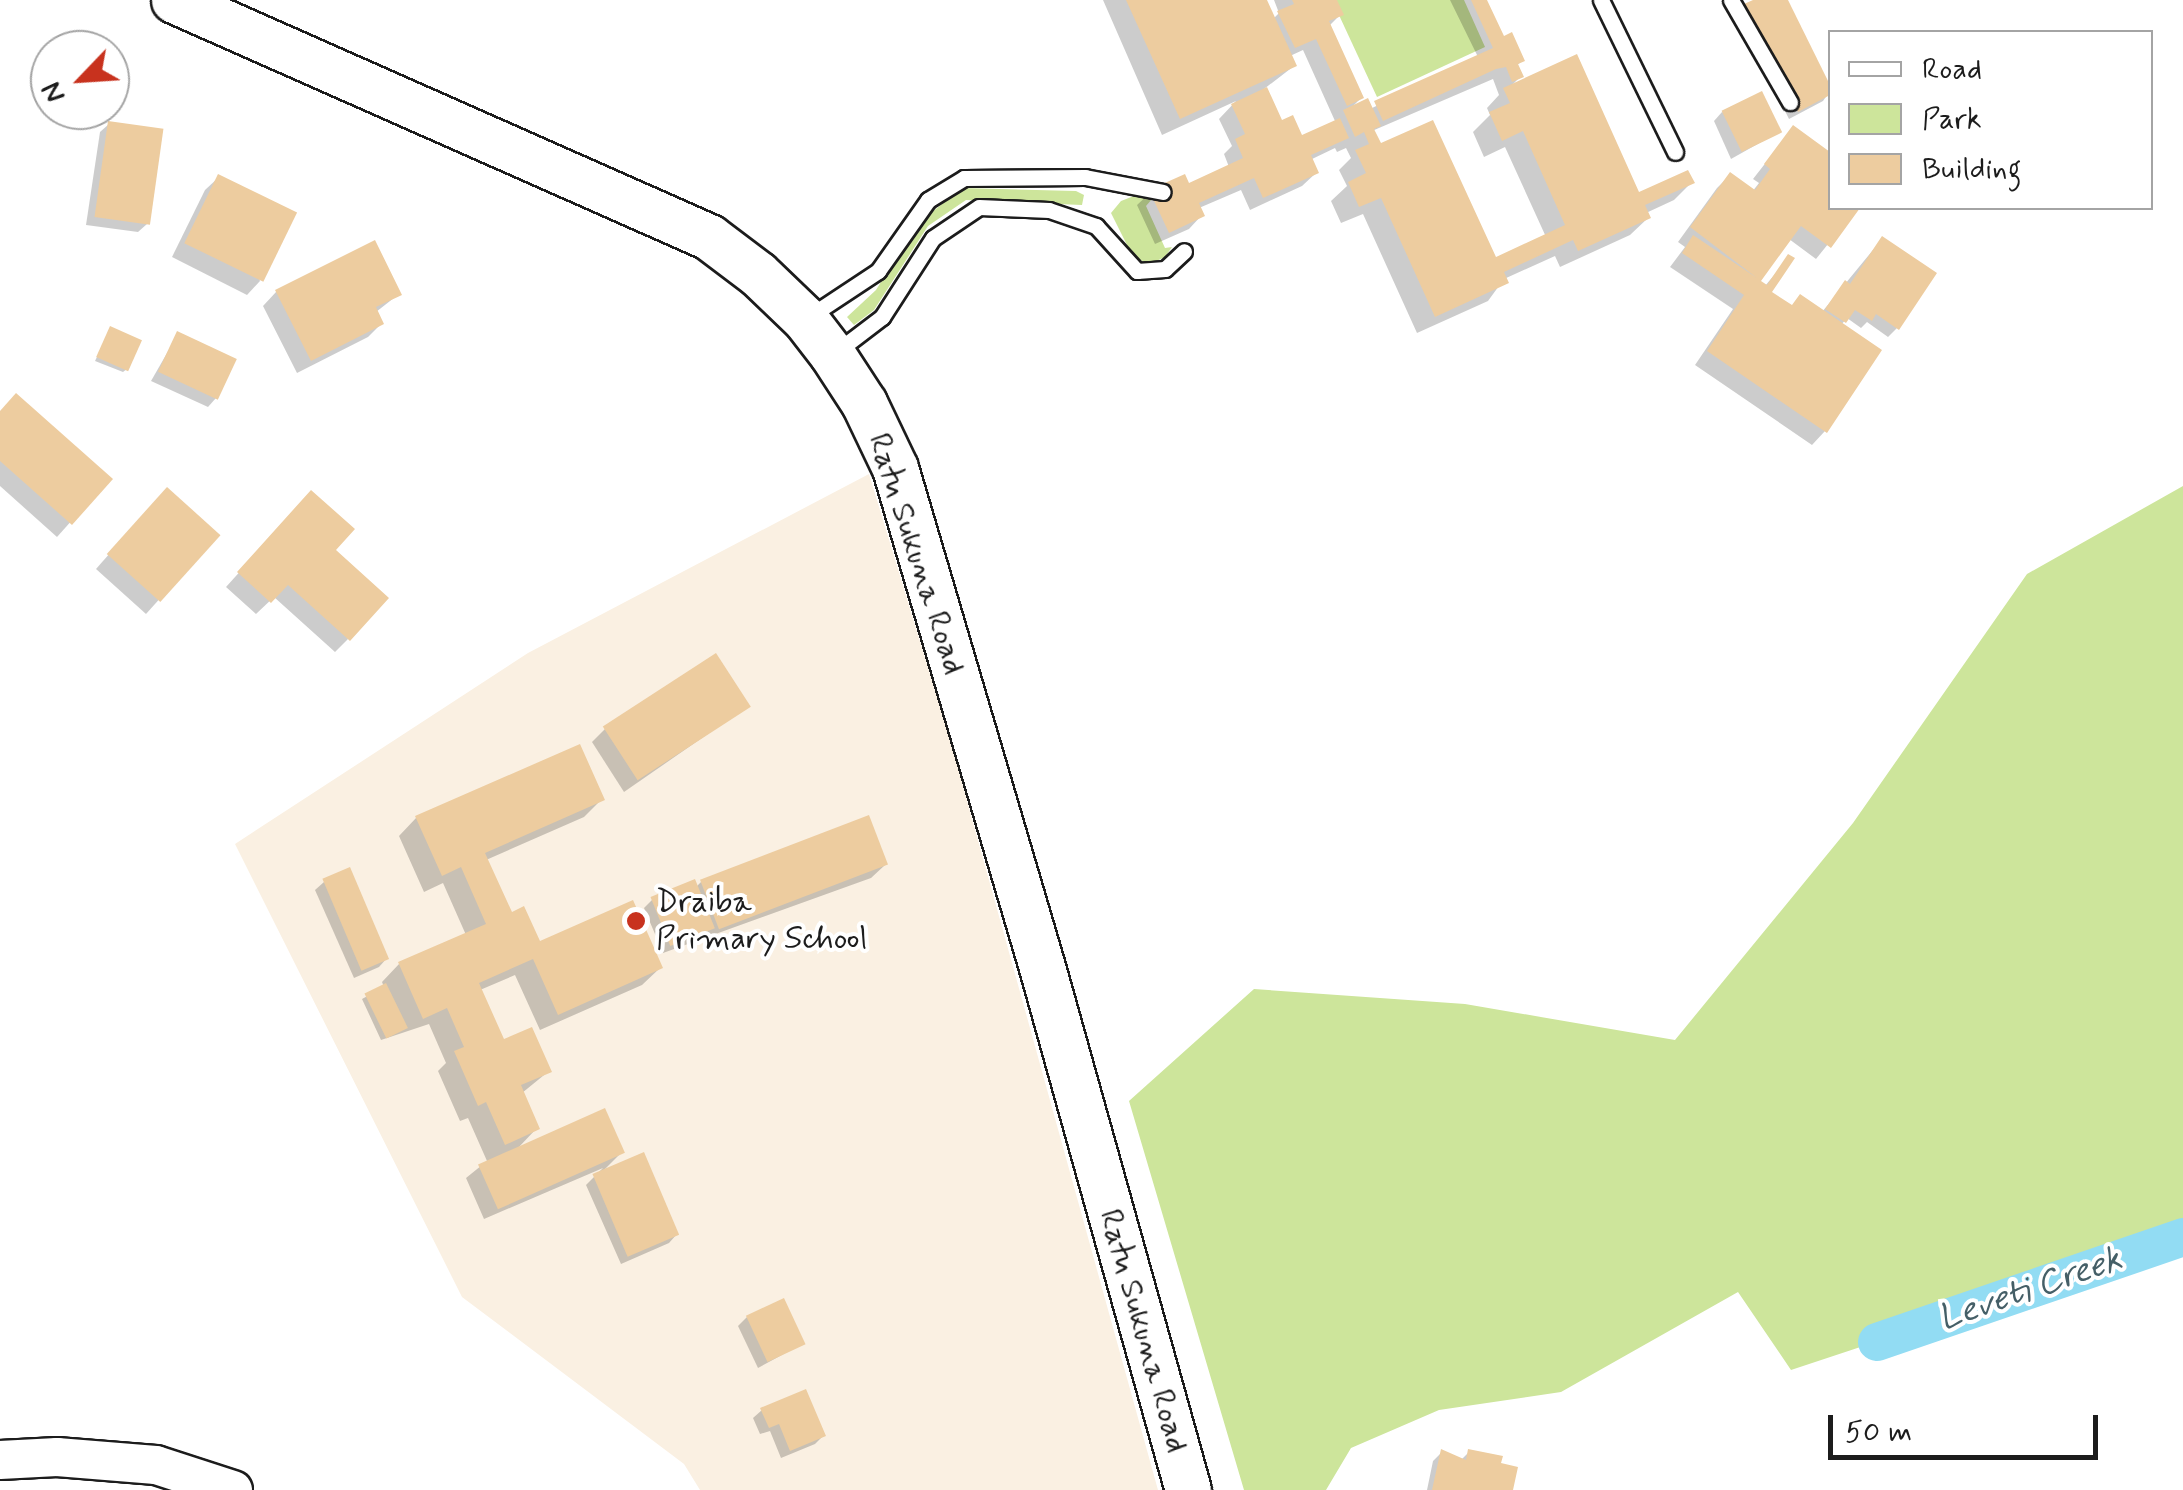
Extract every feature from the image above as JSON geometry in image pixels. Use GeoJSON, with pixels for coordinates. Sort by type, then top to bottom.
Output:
{"type":"FeatureCollection","features":[{"type":"Feature","properties":{"kind":"main road","name":"Ratu Sukuna Road"},"geometry":{"type":"LineString","coordinates":[[179,1],[709,237],[805,319],[832,354],[864,403],[895,468],[1042,967],[1188,1490]]}},
{"type":"Feature","properties":{"kind":"street"},"geometry":{"type":"LineString","coordinates":[[0,1460],[57,1457],[156,1466],[233,1490]]}},
{"type":"Feature","properties":{"kind":"lane"},"geometry":{"type":"LineString","coordinates":[[1601,0],[1675,152]]}},
{"type":"Feature","properties":{"kind":"lane"},"geometry":{"type":"LineString","coordinates":[[1731,0],[1790,102]]}},
{"type":"Feature","properties":{"kind":"lane"},"geometry":{"type":"LineString","coordinates":[[805,319],[878,271],[928,200],[964,178],[1085,177],[1163,192]]}},
{"type":"Feature","properties":{"kind":"lane"},"geometry":{"type":"LineString","coordinates":[[832,354],[882,317],[933,238],[979,207],[1049,210],[1096,226],[1137,271],[1165,269],[1184,251]]}},
{"type":"Feature","properties":{"kind":"shaded area","name":"Draiba Primary School"},"geometry":{"type":"Polygon","coordinates":[[[869,474],[951,743],[1158,1490],[700,1490],[684,1464],[462,1297],[235,844],[528,653],[869,474]]]}},
{"type":"Feature","properties":{"kind":"green space"},"geometry":{"type":"Polygon","coordinates":[[[1332,0],[1464,0],[1485,47],[1377,97],[1332,0]]]}},
{"type":"Feature","properties":{"kind":"green space"},"geometry":{"type":"Polygon","coordinates":[[[962,188],[1076,191],[1084,195],[1082,205],[966,200],[928,226],[874,310],[854,325],[847,317],[876,290],[917,224],[962,188]]]}},
{"type":"Feature","properties":{"kind":"green space"},"geometry":{"type":"Polygon","coordinates":[[[1139,194],[1152,199],[1146,206],[1165,248],[1172,247],[1165,257],[1150,264],[1133,257],[1111,213],[1121,201],[1139,194]]]}},
{"type":"Feature","properties":{"kind":"green space"},"geometry":{"type":"Polygon","coordinates":[[[2183,486],[2183,1229],[1966,1312],[1791,1370],[1738,1292],[1561,1392],[1439,1410],[1351,1448],[1326,1490],[1244,1490],[1129,1101],[1254,989],[1465,1004],[1675,1040],[1853,823],[2027,574],[2183,486]]]}},
{"type":"Feature","properties":{"kind":"building"},"geometry":{"type":"Polygon","coordinates":[[[1126,0],[1267,0],[1297,66],[1180,119],[1126,0]]]}},
{"type":"Feature","properties":{"kind":"building"},"geometry":{"type":"Polygon","coordinates":[[[1292,0],[1337,0],[1344,15],[1329,21],[1364,98],[1347,106],[1316,39],[1295,48],[1277,11],[1294,4],[1292,0]]]}},
{"type":"Feature","properties":{"kind":"building"},"geometry":{"type":"Polygon","coordinates":[[[1471,0],[1487,0],[1504,36],[1512,32],[1525,61],[1518,64],[1524,77],[1512,82],[1506,67],[1496,69],[1383,121],[1374,101],[1493,48],[1471,0]]]}},
{"type":"Feature","properties":{"kind":"building"},"geometry":{"type":"Polygon","coordinates":[[[1753,0],[1788,0],[1828,81],[1828,96],[1798,112],[1744,4],[1753,0]]]}},
{"type":"Feature","properties":{"kind":"building"},"geometry":{"type":"Polygon","coordinates":[[[1577,54],[1639,192],[1688,170],[1695,183],[1645,205],[1651,218],[1578,251],[1573,240],[1504,272],[1509,283],[1435,317],[1381,198],[1359,207],[1348,182],[1366,173],[1355,150],[1369,144],[1364,132],[1355,137],[1343,110],[1368,98],[1381,126],[1374,129],[1381,143],[1433,120],[1496,257],[1565,225],[1523,131],[1502,141],[1489,112],[1510,103],[1503,88],[1577,54]]]}},
{"type":"Feature","properties":{"kind":"building"},"geometry":{"type":"Polygon","coordinates":[[[1267,87],[1282,120],[1293,115],[1302,135],[1340,118],[1349,138],[1311,155],[1319,173],[1263,198],[1254,178],[1199,203],[1205,216],[1169,233],[1149,190],[1185,174],[1189,183],[1243,158],[1235,139],[1245,134],[1231,104],[1267,87]]]}},
{"type":"Feature","properties":{"kind":"building"},"geometry":{"type":"Polygon","coordinates":[[[1762,91],[1782,132],[1742,152],[1722,111],[1762,91]]]}},
{"type":"Feature","properties":{"kind":"building"},"geometry":{"type":"Polygon","coordinates":[[[130,124],[163,129],[150,225],[95,217],[107,130],[130,130],[130,124]]]}},
{"type":"Feature","properties":{"kind":"building"},"geometry":{"type":"Polygon","coordinates":[[[1793,125],[1828,151],[1828,210],[1859,210],[1831,248],[1801,226],[1761,281],[1767,285],[1788,254],[1795,258],[1772,292],[1792,305],[1800,294],[1882,350],[1827,433],[1707,351],[1744,295],[1682,253],[1693,235],[1757,278],[1690,227],[1730,172],[1755,190],[1770,169],[1764,164],[1793,125]]]}},
{"type":"Feature","properties":{"kind":"building"},"geometry":{"type":"Polygon","coordinates":[[[218,174],[297,213],[263,282],[184,243],[218,174]]]}},
{"type":"Feature","properties":{"kind":"building"},"geometry":{"type":"Polygon","coordinates":[[[1882,236],[1937,273],[1899,330],[1876,314],[1872,321],[1855,310],[1846,323],[1825,309],[1845,280],[1850,284],[1882,236]]]}},
{"type":"Feature","properties":{"kind":"building"},"geometry":{"type":"Polygon","coordinates":[[[375,240],[402,295],[376,307],[384,324],[311,361],[275,290],[375,240]]]}},
{"type":"Feature","properties":{"kind":"building"},"geometry":{"type":"Polygon","coordinates":[[[110,326],[142,340],[128,371],[96,357],[110,326]]]}},
{"type":"Feature","properties":{"kind":"building"},"geometry":{"type":"Polygon","coordinates":[[[177,331],[237,359],[218,400],[158,372],[177,331]]]}},
{"type":"Feature","properties":{"kind":"building"},"geometry":{"type":"Polygon","coordinates":[[[16,393],[113,479],[72,525],[0,461],[0,411],[16,393]]]}},
{"type":"Feature","properties":{"kind":"building"},"geometry":{"type":"Polygon","coordinates":[[[167,487],[221,535],[160,602],[107,554],[167,487]]]}},
{"type":"Feature","properties":{"kind":"building"},"geometry":{"type":"Polygon","coordinates":[[[311,490],[355,529],[336,550],[389,598],[350,641],[288,585],[271,603],[237,572],[311,490]]]}},
{"type":"Feature","properties":{"kind":"building"},"geometry":{"type":"Polygon","coordinates":[[[716,653],[751,707],[638,780],[603,727],[716,653]]]}},
{"type":"Feature","properties":{"kind":"building"},"geometry":{"type":"Polygon","coordinates":[[[580,744],[605,800],[485,853],[512,912],[524,906],[540,941],[633,900],[663,968],[558,1015],[533,959],[479,983],[504,1039],[532,1027],[552,1072],[521,1085],[540,1129],[505,1145],[486,1102],[478,1106],[454,1051],[464,1047],[447,1008],[423,1019],[398,962],[486,924],[461,867],[442,876],[415,816],[580,744]]]}},
{"type":"Feature","properties":{"kind":"building"},"geometry":{"type":"Polygon","coordinates":[[[869,815],[888,864],[719,929],[700,880],[869,815]]]}},
{"type":"Feature","properties":{"kind":"building"},"geometry":{"type":"Polygon","coordinates":[[[350,867],[389,959],[361,971],[322,879],[350,867]]]}},
{"type":"Feature","properties":{"kind":"building"},"geometry":{"type":"Polygon","coordinates":[[[695,879],[715,928],[670,946],[650,897],[695,879]]]}},
{"type":"Feature","properties":{"kind":"building"},"geometry":{"type":"Polygon","coordinates":[[[386,983],[408,1028],[386,1038],[364,994],[386,983]]]}},
{"type":"Feature","properties":{"kind":"building"},"geometry":{"type":"Polygon","coordinates":[[[605,1108],[625,1153],[498,1209],[478,1165],[605,1108]]]}},
{"type":"Feature","properties":{"kind":"building"},"geometry":{"type":"Polygon","coordinates":[[[644,1152],[679,1235],[628,1257],[592,1174],[644,1152]]]}},
{"type":"Feature","properties":{"kind":"building"},"geometry":{"type":"Polygon","coordinates":[[[784,1298],[806,1344],[767,1362],[746,1316],[784,1298]]]}},
{"type":"Feature","properties":{"kind":"building"},"geometry":{"type":"Polygon","coordinates":[[[806,1389],[826,1436],[790,1451],[779,1424],[769,1428],[760,1408],[806,1389]]]}},
{"type":"Feature","properties":{"kind":"building"},"geometry":{"type":"Polygon","coordinates":[[[1441,1449],[1466,1460],[1468,1449],[1503,1456],[1501,1463],[1518,1467],[1513,1490],[1432,1490],[1441,1449]]]}},
{"type":"Feature","properties":{"kind":"waterway","name":"Leveti Creek"},"geometry":{"type":"LineString","coordinates":[[1877,1342],[2183,1237]]}},
{"type":"Feature","properties":{"kind":"place","name":"Draiba Primary School"},"geometry":{"type":"Point","coordinates":[636,921]}}]}
